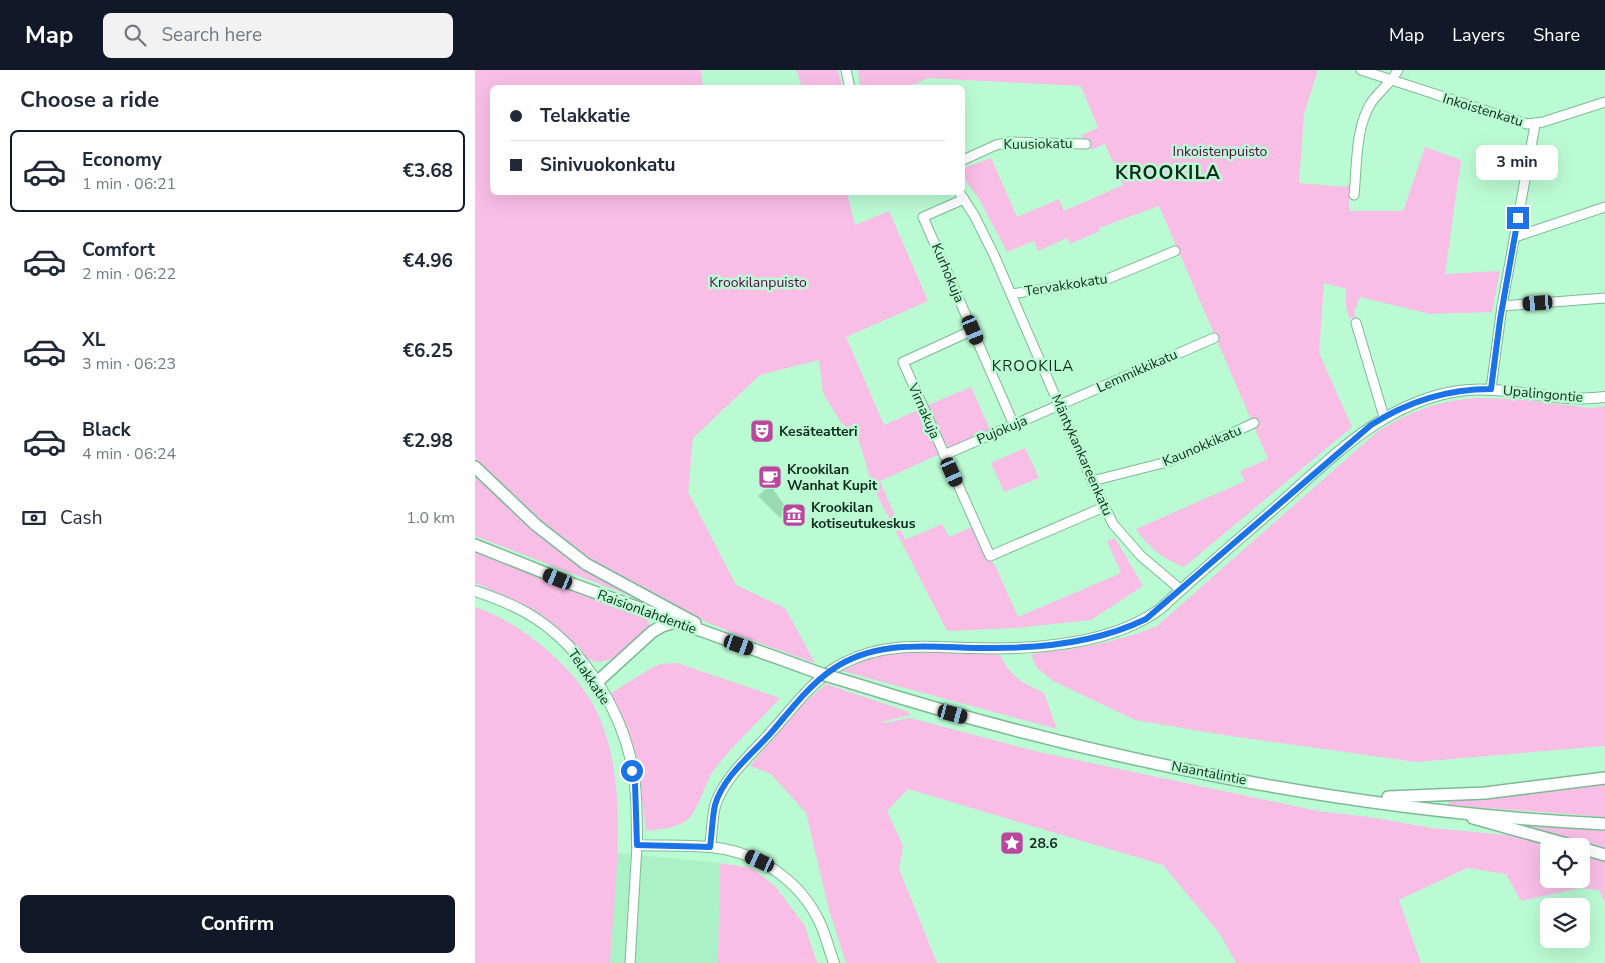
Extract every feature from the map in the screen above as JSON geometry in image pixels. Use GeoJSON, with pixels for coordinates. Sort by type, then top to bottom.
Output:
{"type":"FeatureCollection","features":[{"type":"Feature","properties":{"kind":"main road"},"geometry":{"type":"LineString","coordinates":[[475,467],[536,525],[586,564],[633,591],[739,645]]}},
{"type":"Feature","properties":{"kind":"main road","name":"Raisionlahdentie"},"geometry":{"type":"LineString","coordinates":[[475,545],[575,585],[821,674]]}},
{"type":"Feature","properties":{"kind":"main road"},"geometry":{"type":"LineString","coordinates":[[596,683],[652,632],[662,626],[676,622]]}},
{"type":"Feature","properties":{"kind":"main road","name":"Naantalintie"},"geometry":{"type":"LineString","coordinates":[[821,674],[964,717],[1117,754],[1256,782],[1445,810],[1605,824]]}},
{"type":"Feature","properties":{"kind":"main road"},"geometry":{"type":"LineString","coordinates":[[1359,798],[1485,793],[1605,778]]}},
{"type":"Feature","properties":{"kind":"main road"},"geometry":{"type":"LineString","coordinates":[[1445,810],[1545,838]]}},
{"type":"Feature","properties":{"kind":"main road"},"geometry":{"type":"LineString","coordinates":[[1590,851],[1605,855]]}},
{"type":"Feature","properties":{"kind":"street"},"geometry":{"type":"LineString","coordinates":[[847,70],[850,85]]}},
{"type":"Feature","properties":{"kind":"street","name":"Inkoistenkatu"},"geometry":{"type":"LineString","coordinates":[[1361,70],[1512,120],[1535,125],[1605,102]]}},
{"type":"Feature","properties":{"kind":"street"},"geometry":{"type":"LineString","coordinates":[[1354,195],[1361,133],[1366,114],[1377,95],[1392,80],[1398,70]]}},
{"type":"Feature","properties":{"kind":"street"},"geometry":{"type":"LineString","coordinates":[[1491,389],[1503,306],[1535,125]]}},
{"type":"Feature","properties":{"kind":"street","name":"Kuusiokatu"},"geometry":{"type":"LineString","coordinates":[[965,159],[996,145],[1010,142],[1086,144]]}},
{"type":"Feature","properties":{"kind":"street","name":"Mäntykankareenkatu"},"geometry":{"type":"LineString","coordinates":[[961,196],[1011,294],[1104,507],[1122,536],[1141,556],[1181,590]]}},
{"type":"Feature","properties":{"kind":"street","name":"Kurhokuja"},"geometry":{"type":"LineString","coordinates":[[961,196],[923,217],[1014,425]]}},
{"type":"Feature","properties":{"kind":"street"},"geometry":{"type":"LineString","coordinates":[[1515,237],[1605,207]]}},
{"type":"Feature","properties":{"kind":"street","name":"Tervakkokatu"},"geometry":{"type":"LineString","coordinates":[[1011,294],[1105,280],[1175,251]]}},
{"type":"Feature","properties":{"kind":"street"},"geometry":{"type":"LineString","coordinates":[[1503,306],[1605,298]]}},
{"type":"Feature","properties":{"kind":"street"},"geometry":{"type":"LineString","coordinates":[[1356,323],[1384,417]]}},
{"type":"Feature","properties":{"kind":"street","name":"Virnakuja"},"geometry":{"type":"LineString","coordinates":[[973,330],[903,362],[990,556],[1104,507]]}},
{"type":"Feature","properties":{"kind":"street","name":"Lemmikkikatu"},"geometry":{"type":"LineString","coordinates":[[1060,405],[1214,338]]}},
{"type":"Feature","properties":{"kind":"street","name":"Upalingontie"},"geometry":{"type":"LineString","coordinates":[[710,847],[716,804],[726,784],[806,691],[844,662],[872,651],[893,647],[1008,648],[1103,636],[1146,619],[1345,446],[1384,417],[1445,394],[1491,389],[1575,398],[1605,397]]}},
{"type":"Feature","properties":{"kind":"street","name":"Pujokuja"},"geometry":{"type":"LineString","coordinates":[[945,455],[1060,405]]}},
{"type":"Feature","properties":{"kind":"street","name":"Kaunokkikatu"},"geometry":{"type":"LineString","coordinates":[[1092,481],[1171,461],[1254,424]]}},
{"type":"Feature","properties":{"kind":"street","name":"Telakkatie"},"geometry":{"type":"LineString","coordinates":[[475,591],[517,608],[546,626],[574,652],[607,700],[630,758],[635,783],[637,845],[630,963]]}},
{"type":"Feature","properties":{"kind":"street"},"geometry":{"type":"LineString","coordinates":[[637,845],[710,847],[750,856],[769,866],[800,892],[816,916],[834,963]]}},
{"type":"Feature","properties":{"kind":"shaded area"},"geometry":{"type":"Polygon","coordinates":[[[616,853],[720,863],[718,963],[610,963],[616,853]]]}},
{"type":"Feature","properties":{"kind":"green space","name":"Krookilanpuisto"},"geometry":{"type":"Polygon","coordinates":[[[475,70],[701,70],[703,85],[490,85],[490,195],[848,195],[855,225],[889,211],[928,301],[846,337],[884,425],[920,409],[940,454],[880,481],[905,540],[942,524],[949,537],[972,527],[983,552],[995,565],[1018,617],[1121,573],[1107,541],[1115,538],[1143,586],[1091,620],[1017,628],[947,631],[872,485],[859,441],[840,421],[823,393],[819,360],[760,375],[693,438],[688,492],[736,585],[785,608],[815,663],[730,632],[675,608],[596,565],[548,530],[475,461],[475,70]]]}},
{"type":"Feature","properties":{"kind":"green space"},"geometry":{"type":"Polygon","coordinates":[[[796,70],[838,70],[842,85],[801,85],[796,70]]]}},
{"type":"Feature","properties":{"kind":"green space","name":"Inkoistenpuisto"},"geometry":{"type":"Polygon","coordinates":[[[858,70],[1318,70],[1304,114],[1299,183],[1346,187],[1349,184],[1349,211],[1403,211],[1425,147],[1461,160],[1445,274],[1500,271],[1492,312],[1430,314],[1360,297],[1354,312],[1356,318],[1349,318],[1346,306],[1346,289],[1324,283],[1319,353],[1352,427],[1184,567],[1157,552],[1136,529],[1245,481],[1240,471],[1268,459],[1159,206],[1099,228],[1100,231],[1070,244],[1067,238],[1038,251],[1034,241],[1007,252],[979,199],[965,180],[965,167],[991,158],[1017,217],[1059,199],[1064,211],[1123,185],[1105,144],[1091,150],[1081,135],[1098,128],[1081,86],[928,78],[912,85],[860,85],[858,70]]]}},
{"type":"Feature","properties":{"kind":"green space"},"geometry":{"type":"Polygon","coordinates":[[[971,387],[991,432],[946,451],[926,406],[971,387]]]}},
{"type":"Feature","properties":{"kind":"green space"},"geometry":{"type":"Polygon","coordinates":[[[1475,398],[1516,399],[1591,408],[1605,406],[1605,746],[1416,762],[1230,736],[1135,720],[1053,681],[1036,667],[1031,654],[1111,641],[1157,626],[1377,432],[1412,413],[1448,402],[1475,398]]]}},
{"type":"Feature","properties":{"kind":"green space"},"geometry":{"type":"Polygon","coordinates":[[[1025,448],[1039,478],[1004,492],[991,463],[1025,448]]]}},
{"type":"Feature","properties":{"kind":"green space"},"geometry":{"type":"Polygon","coordinates":[[[475,474],[634,596],[475,536],[475,474]]]}},
{"type":"Feature","properties":{"kind":"green space"},"geometry":{"type":"Polygon","coordinates":[[[475,552],[647,619],[650,626],[641,638],[617,656],[600,662],[593,661],[582,654],[553,624],[540,614],[513,599],[475,583],[475,552]]]}},
{"type":"Feature","properties":{"kind":"green space"},"geometry":{"type":"Polygon","coordinates":[[[475,607],[495,615],[514,626],[549,652],[583,688],[601,720],[612,759],[618,817],[618,846],[610,963],[475,963],[475,607]]]}},
{"type":"Feature","properties":{"kind":"green space"},"geometry":{"type":"Polygon","coordinates":[[[914,651],[1000,655],[1013,674],[1029,686],[1044,693],[1057,729],[842,671],[877,657],[914,651]]]}},
{"type":"Feature","properties":{"kind":"green space"},"geometry":{"type":"Polygon","coordinates":[[[677,663],[780,698],[729,751],[714,770],[695,810],[687,820],[672,827],[646,831],[637,757],[611,693],[653,667],[660,664],[677,663]]]}},
{"type":"Feature","properties":{"kind":"green space"},"geometry":{"type":"Polygon","coordinates":[[[826,684],[909,712],[910,715],[881,722],[885,723],[910,718],[1039,752],[1318,811],[1369,817],[1432,828],[1518,836],[1540,842],[1540,888],[1580,888],[1521,901],[1506,874],[1467,868],[1399,900],[1421,963],[1236,963],[1220,934],[1163,865],[908,789],[887,811],[903,846],[899,869],[937,963],[846,963],[829,910],[806,813],[771,774],[750,766],[794,712],[826,684]]]}},
{"type":"Feature","properties":{"kind":"green space"},"geometry":{"type":"Polygon","coordinates":[[[1605,783],[1605,817],[1448,805],[1449,797],[1605,783]]]}},
{"type":"Feature","properties":{"kind":"green space"},"geometry":{"type":"Polygon","coordinates":[[[1520,826],[1605,831],[1605,852],[1590,847],[1590,838],[1559,838],[1520,826]]]}},
{"type":"Feature","properties":{"kind":"green space"},"geometry":{"type":"Polygon","coordinates":[[[1590,858],[1605,862],[1605,903],[1599,890],[1580,888],[1590,888],[1590,858]]]}},
{"type":"Feature","properties":{"kind":"green space"},"geometry":{"type":"Polygon","coordinates":[[[720,863],[752,868],[775,886],[805,926],[817,963],[718,963],[720,863]]]}},
{"type":"Feature","properties":{"kind":"building","name":"Krookilan Wanhat Kupit"},"geometry":{"type":"Polygon","coordinates":[[[776,467],[781,475],[765,487],[759,479],[776,467]]]}},
{"type":"Feature","properties":{"kind":"building"},"geometry":{"type":"Polygon","coordinates":[[[770,485],[788,510],[780,518],[758,496],[770,485]]]}},
{"type":"Feature","properties":{"kind":"place","name":"Kesäteatteri"},"geometry":{"type":"Point","coordinates":[762,431]}},
{"type":"Feature","properties":{"kind":"place","name":"Krookilan Wanhat Kupit"},"geometry":{"type":"Point","coordinates":[770,477]}},
{"type":"Feature","properties":{"kind":"place","name":"Krookilan kotiseutukeskus"},"geometry":{"type":"Point","coordinates":[794,515]}},
{"type":"Feature","properties":{"kind":"place","name":"28.6"},"geometry":{"type":"Point","coordinates":[1012,843]}},
{"type":"Feature","properties":{"kind":"district","name":"KROOKILA"},"geometry":{"type":"Point","coordinates":[1168,173]}},
{"type":"Feature","properties":{"kind":"district","name":"KROOKILA"},"geometry":{"type":"Point","coordinates":[1033,366]}},
{"type":"Feature","properties":{"kind":"route"},"geometry":{"type":"LineString","coordinates":[[632,771],[635,783],[637,845],[710,847],[713,814],[719,795],[726,784],[806,691],[833,668],[844,662],[881,648],[906,646],[1008,648],[1080,640],[1103,636],[1146,619],[1160,609],[1371,425],[1400,409],[1445,394],[1457,391],[1491,389],[1500,320],[1518,218]]}}]}
